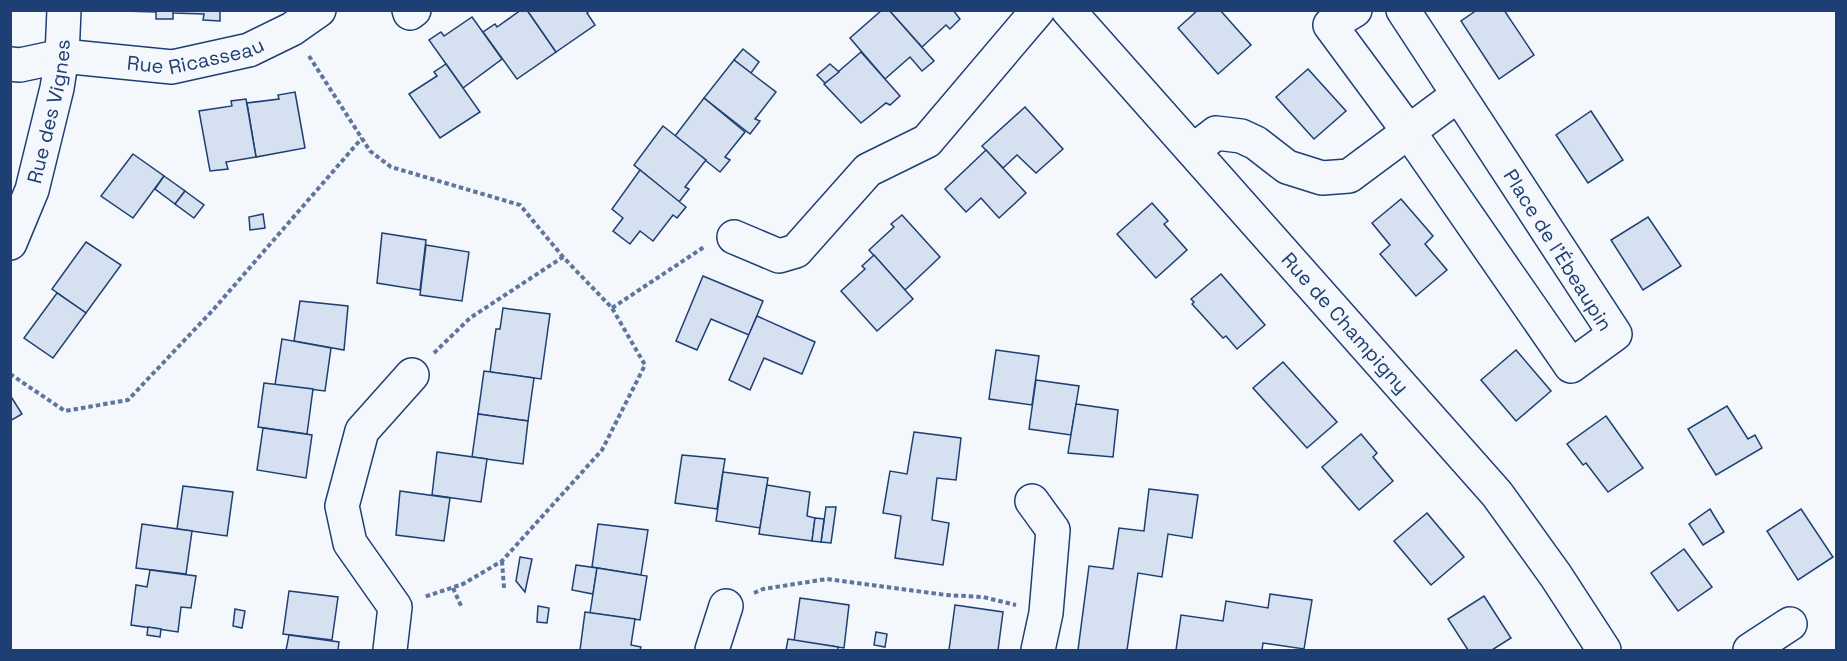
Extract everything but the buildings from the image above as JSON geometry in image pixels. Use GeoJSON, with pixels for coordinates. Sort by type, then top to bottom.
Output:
{"type":"FeatureCollection","features":[{"type":"Feature","properties":{"kind":"street","name":"Rue des Vignes"},"geometry":{"type":"LineString","coordinates":[[10,243],[32,190],[57,88],[62,56],[64,10]]}},
{"type":"Feature","properties":{"kind":"street"},"geometry":{"type":"LineString","coordinates":[[409,10],[410,13],[414,10]]}},
{"type":"Feature","properties":{"kind":"street"},"geometry":{"type":"LineString","coordinates":[[734,237],[779,256],[796,251],[868,170],[927,141],[1038,10]]}},
{"type":"Feature","properties":{"kind":"street","name":"Rue de Champigny"},"geometry":{"type":"LineString","coordinates":[[1068,10],[1497,494],[1556,576],[1604,651]]}},
{"type":"Feature","properties":{"kind":"street","name":"Place de l'Ébeaupin"},"geometry":{"type":"LineString","coordinates":[[1355,10],[1330,25],[1409,132],[1571,366],[1615,334],[1403,10]]}},
{"type":"Feature","properties":{"kind":"street","name":"Rue Ricasseau"},"geometry":{"type":"LineString","coordinates":[[10,64],[20,65],[62,56],[172,67],[249,50],[305,20]]}},
{"type":"Feature","properties":{"kind":"street"},"geometry":{"type":"LineString","coordinates":[[1194,150],[1216,133],[1241,136],[1256,143],[1287,167],[1322,178],[1349,176],[1458,95]]}},
{"type":"Feature","properties":{"kind":"street"},"geometry":{"type":"LineString","coordinates":[[390,651],[395,607],[350,543],[342,506],[362,431],[412,375]]}},
{"type":"Feature","properties":{"kind":"street"},"geometry":{"type":"LineString","coordinates":[[1032,501],[1053,530],[1046,613],[1038,651]]}},
{"type":"Feature","properties":{"kind":"street"},"geometry":{"type":"LineString","coordinates":[[712,651],[726,606]]}},
{"type":"Feature","properties":{"kind":"street"},"geometry":{"type":"LineString","coordinates":[[1750,651],[1790,624]]}},
{"type":"Feature","properties":{"kind":"path"},"geometry":{"type":"LineString","coordinates":[[305,20],[370,151],[391,167],[520,205],[563,257],[612,308],[645,365],[602,450],[502,561],[463,584],[395,607]]}},
{"type":"Feature","properties":{"kind":"path"},"geometry":{"type":"LineString","coordinates":[[10,374],[65,411],[128,400],[213,310],[362,138]]}},
{"type":"Feature","properties":{"kind":"path"},"geometry":{"type":"LineString","coordinates":[[612,308],[706,246],[734,237]]}},
{"type":"Feature","properties":{"kind":"path"},"geometry":{"type":"LineString","coordinates":[[412,375],[470,318],[563,257]]}},
{"type":"Feature","properties":{"kind":"path"},"geometry":{"type":"LineString","coordinates":[[502,561],[504,588]]}},
{"type":"Feature","properties":{"kind":"path"},"geometry":{"type":"LineString","coordinates":[[726,606],[763,589],[827,579],[983,597],[1046,613]]}},
{"type":"Feature","properties":{"kind":"path"},"geometry":{"type":"LineString","coordinates":[[453,588],[462,608]]}}]}
